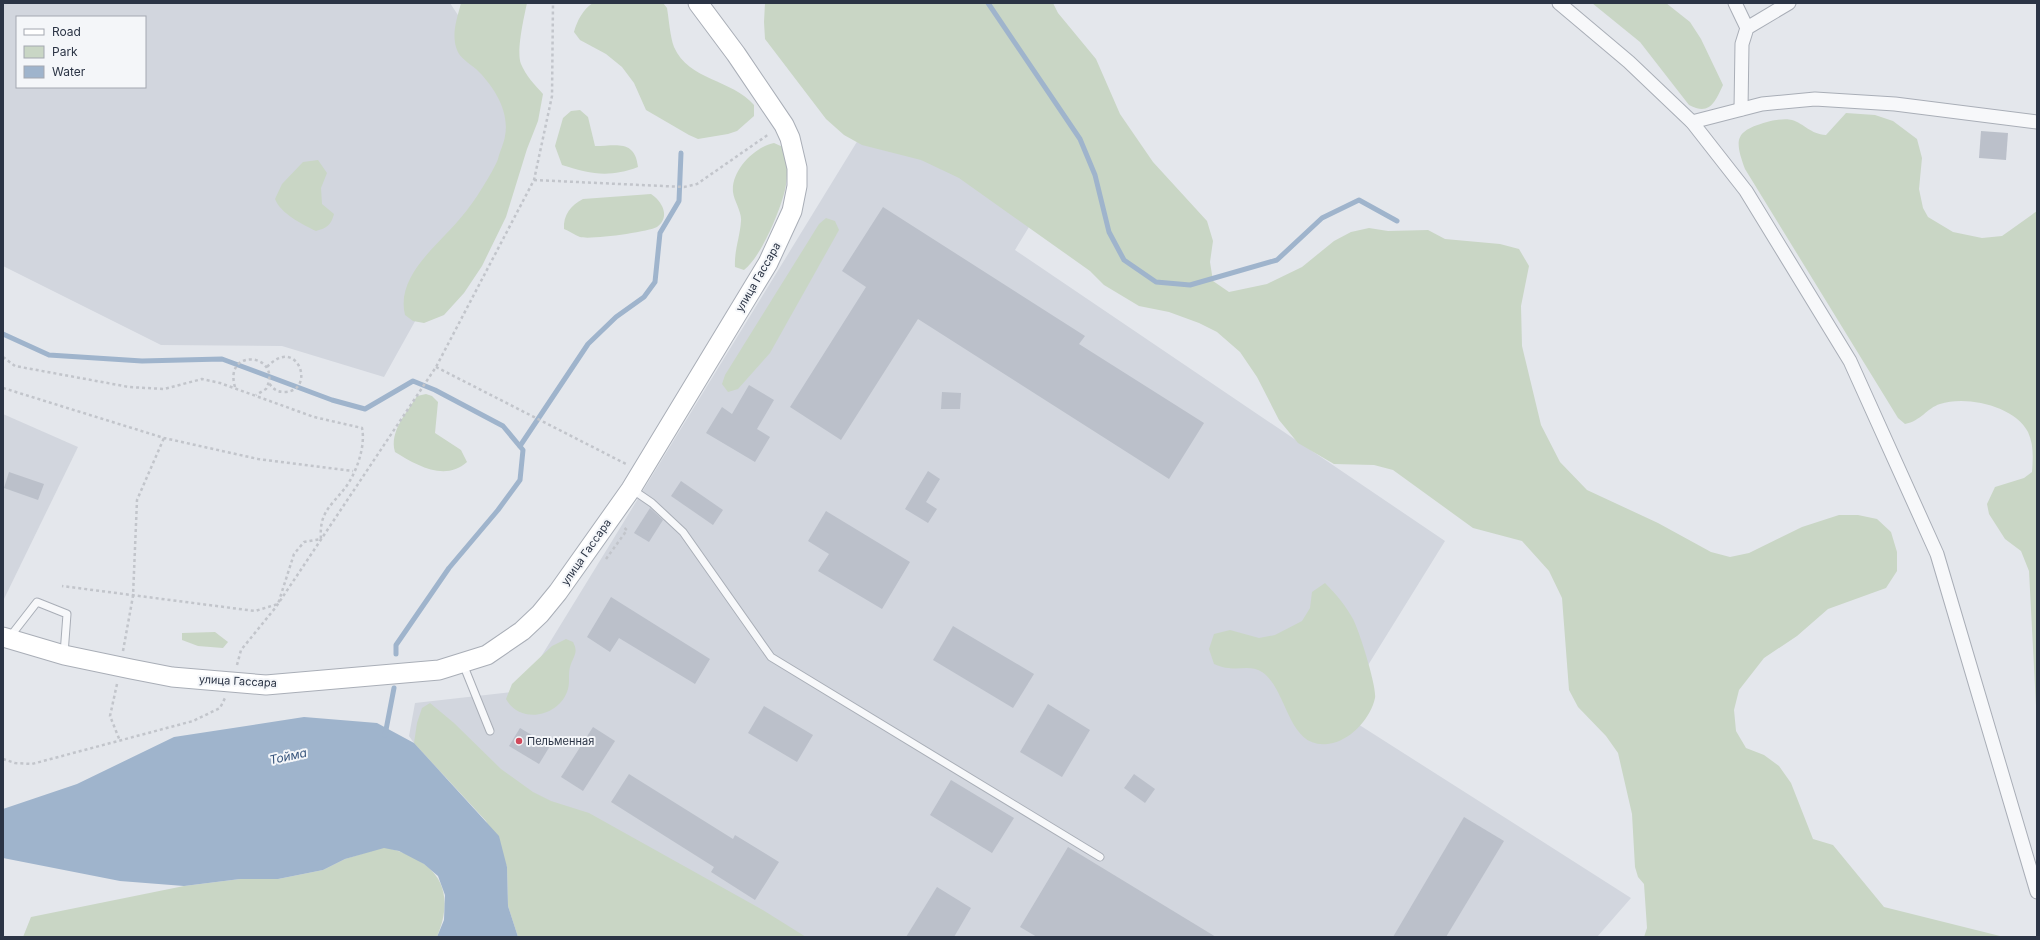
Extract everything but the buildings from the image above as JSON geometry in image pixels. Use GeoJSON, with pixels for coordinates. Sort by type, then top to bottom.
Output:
{"type":"FeatureCollection","features":[{"type":"Feature","properties":{"kind":"main road","name":"улица Гассара"},"geometry":{"type":"LineString","coordinates":[[6,638],[64,655],[172,677],[266,685],[439,670],[463,664],[487,655],[504,645],[540,614],[562,587],[631,488],[630,468],[768,263],[792,211],[797,186],[797,168],[794,153],[784,125],[736,54],[698,3]]}},
{"type":"Feature","properties":{"kind":"street"},"geometry":{"type":"LineString","coordinates":[[1559,3],[1628,62],[1692,122],[1746,191],[1850,361],[1937,554],[2037,892]]}},
{"type":"Feature","properties":{"kind":"street"},"geometry":{"type":"LineString","coordinates":[[1734,3],[1747,28]]}},
{"type":"Feature","properties":{"kind":"street"},"geometry":{"type":"LineString","coordinates":[[1742,109],[1742,44],[1747,28],[1789,3]]}},
{"type":"Feature","properties":{"kind":"street"},"geometry":{"type":"LineString","coordinates":[[1692,122],[1762,104],[1815,99],[1895,104],[2037,122]]}},
{"type":"Feature","properties":{"kind":"lane"},"geometry":{"type":"LineString","coordinates":[[631,488],[652,503],[683,532],[770,657],[1100,857]]}},
{"type":"Feature","properties":{"kind":"lane"},"geometry":{"type":"LineString","coordinates":[[6,638],[37,602],[67,614],[64,655]]}},
{"type":"Feature","properties":{"kind":"lane"},"geometry":{"type":"LineString","coordinates":[[463,664],[490,731]]}},
{"type":"Feature","properties":{"kind":"path"},"geometry":{"type":"LineString","coordinates":[[243,667],[236,667],[241,650],[278,604],[436,367],[534,180],[552,96],[553,3]]}},
{"type":"Feature","properties":{"kind":"path"},"geometry":{"type":"LineString","coordinates":[[534,180],[684,187],[697,184],[784,125]]}},
{"type":"Feature","properties":{"kind":"path"},"geometry":{"type":"LineString","coordinates":[[3,357],[15,366],[129,387],[164,389],[202,379],[235,387],[314,417],[362,428],[364,438],[360,455],[346,487],[326,511],[320,524],[321,539]]}},
{"type":"Feature","properties":{"kind":"path"},"geometry":{"type":"LineString","coordinates":[[267,367],[272,361],[284,357],[295,361],[302,371],[300,382],[293,390],[288,392],[276,391],[269,383]]}},
{"type":"Feature","properties":{"kind":"path"},"geometry":{"type":"LineString","coordinates":[[235,387],[233,373],[239,363],[245,360],[257,359],[267,367],[270,375],[269,383],[261,393],[256,395]]}},
{"type":"Feature","properties":{"kind":"path"},"geometry":{"type":"LineString","coordinates":[[436,367],[630,468]]}},
{"type":"Feature","properties":{"kind":"path"},"geometry":{"type":"LineString","coordinates":[[3,388],[164,438],[258,459],[353,470]]}},
{"type":"Feature","properties":{"kind":"path"},"geometry":{"type":"LineString","coordinates":[[120,741],[110,716],[121,667],[133,596],[138,500],[164,438]]}},
{"type":"Feature","properties":{"kind":"path"},"geometry":{"type":"LineString","coordinates":[[278,604],[294,554],[304,542],[321,539]]}},
{"type":"Feature","properties":{"kind":"path"},"geometry":{"type":"LineString","coordinates":[[62,586],[255,611],[278,604]]}},
{"type":"Feature","properties":{"kind":"path"},"geometry":{"type":"LineString","coordinates":[[3,759],[15,763],[32,764],[193,721],[220,708],[232,682]]}},
{"type":"Feature","properties":{"kind":"shaded area"},"geometry":{"type":"Polygon","coordinates":[[[3,3],[450,3],[527,120],[384,377],[282,346],[161,345],[3,266],[3,3]]]}},
{"type":"Feature","properties":{"kind":"shaded area"},"geometry":{"type":"Polygon","coordinates":[[[874,114],[1032,222],[1015,250],[1445,541],[1339,712],[1631,898],[1597,937],[739,937],[430,766],[409,736],[415,703],[520,691],[874,114]]]}},
{"type":"Feature","properties":{"kind":"shaded area"},"geometry":{"type":"Polygon","coordinates":[[[3,414],[78,447],[3,601],[3,414]]]}},
{"type":"Feature","properties":{"kind":"green space"},"geometry":{"type":"Polygon","coordinates":[[[461,3],[527,3],[521,34],[519,51],[520,59],[525,72],[543,94],[538,121],[527,149],[506,217],[482,266],[464,293],[444,315],[424,323],[413,321],[405,315],[404,300],[407,286],[413,273],[422,260],[454,226],[477,196],[498,159],[505,136],[505,117],[499,99],[482,75],[458,53],[455,44],[456,21],[461,3]]]}},
{"type":"Feature","properties":{"kind":"green space"},"geometry":{"type":"Polygon","coordinates":[[[593,3],[663,3],[667,8],[674,47],[681,58],[690,67],[700,73],[745,96],[754,105],[754,116],[737,131],[698,139],[646,110],[634,83],[622,67],[606,54],[580,40],[574,32],[581,16],[593,3]]]}},
{"type":"Feature","properties":{"kind":"green space"},"geometry":{"type":"Polygon","coordinates":[[[765,3],[1053,3],[1058,13],[1096,59],[1120,114],[1153,162],[1207,221],[1213,241],[1210,262],[1213,281],[1229,292],[1267,284],[1302,267],[1334,241],[1351,232],[1369,228],[1388,231],[1428,230],[1445,239],[1500,244],[1519,249],[1529,266],[1521,306],[1522,346],[1541,425],[1560,462],[1587,490],[1658,523],[1711,552],[1730,557],[1749,553],[1802,527],[1839,515],[1858,515],[1877,519],[1891,532],[1897,552],[1897,571],[1886,588],[1828,609],[1797,636],[1764,658],[1739,690],[1734,710],[1736,731],[1746,748],[1764,755],[1779,766],[1791,783],[1813,839],[1833,845],[1884,907],[2004,937],[1644,937],[1647,928],[1644,884],[1638,877],[1635,867],[1632,814],[1618,753],[1606,736],[1578,707],[1569,690],[1562,598],[1549,571],[1522,541],[1473,528],[1393,470],[1374,465],[1334,464],[1298,443],[1279,420],[1257,377],[1240,352],[1217,332],[1199,323],[1169,312],[1139,306],[1104,285],[1090,271],[959,178],[921,160],[862,145],[844,135],[826,119],[765,39],[765,3]]]}},
{"type":"Feature","properties":{"kind":"green space"},"geometry":{"type":"Polygon","coordinates":[[[1592,3],[1666,3],[1690,22],[1701,39],[1723,85],[1711,106],[1702,109],[1689,105],[1640,42],[1592,3]]]}},
{"type":"Feature","properties":{"kind":"green space"},"geometry":{"type":"Polygon","coordinates":[[[580,110],[588,117],[595,146],[617,145],[629,148],[636,158],[638,167],[618,173],[600,174],[582,171],[562,165],[555,146],[563,118],[571,111],[580,110]]]}},
{"type":"Feature","properties":{"kind":"green space"},"geometry":{"type":"Polygon","coordinates":[[[1846,113],[1875,115],[1893,121],[1917,139],[1922,158],[1919,189],[1923,208],[1928,217],[1953,232],[1982,238],[2002,236],[2037,211],[2037,725],[2029,571],[2021,551],[2005,539],[1989,514],[1987,504],[1995,487],[2024,478],[2032,472],[2032,447],[2028,432],[2022,423],[2012,415],[2001,409],[1976,402],[1963,401],[1940,404],[1931,408],[1915,420],[1905,424],[1898,418],[1745,169],[1741,159],[1739,150],[1740,138],[1743,133],[1756,125],[1789,119],[1816,133],[1826,135],[1846,113]]]}},
{"type":"Feature","properties":{"kind":"green space"},"geometry":{"type":"Polygon","coordinates":[[[774,143],[783,147],[785,152],[787,180],[785,190],[779,210],[763,245],[757,255],[744,270],[735,267],[735,255],[741,218],[733,192],[733,184],[745,161],[759,149],[774,143]]]}},
{"type":"Feature","properties":{"kind":"green space"},"geometry":{"type":"Polygon","coordinates":[[[318,160],[327,173],[321,188],[322,204],[334,214],[328,226],[316,231],[298,222],[287,214],[275,199],[282,184],[303,162],[318,160]]]}},
{"type":"Feature","properties":{"kind":"green space"},"geometry":{"type":"Polygon","coordinates":[[[651,194],[659,201],[664,214],[664,219],[657,227],[631,233],[586,238],[580,237],[564,229],[566,215],[571,207],[583,199],[651,194]]]}},
{"type":"Feature","properties":{"kind":"green space"},"geometry":{"type":"Polygon","coordinates":[[[826,218],[835,221],[839,230],[770,353],[738,389],[728,392],[722,384],[725,375],[819,224],[826,218]]]}},
{"type":"Feature","properties":{"kind":"green space"},"geometry":{"type":"Polygon","coordinates":[[[426,394],[432,396],[438,402],[435,433],[461,450],[467,462],[458,468],[449,471],[431,469],[412,462],[395,452],[394,437],[400,422],[417,396],[426,394]]]}},
{"type":"Feature","properties":{"kind":"green space"},"geometry":{"type":"Polygon","coordinates":[[[1325,583],[1344,605],[1356,625],[1370,671],[1375,698],[1370,712],[1354,732],[1333,743],[1318,744],[1306,739],[1297,730],[1278,692],[1271,681],[1262,672],[1250,668],[1227,668],[1214,664],[1209,649],[1214,634],[1230,630],[1259,638],[1275,635],[1302,621],[1310,608],[1312,592],[1325,583]]]}},
{"type":"Feature","properties":{"kind":"green space"},"geometry":{"type":"Polygon","coordinates":[[[215,632],[228,642],[223,648],[198,646],[182,640],[182,633],[215,632]]]}},
{"type":"Feature","properties":{"kind":"green space"},"geometry":{"type":"Polygon","coordinates":[[[566,639],[573,642],[575,646],[575,654],[569,670],[569,684],[564,699],[549,711],[539,714],[530,715],[520,712],[512,707],[506,699],[512,684],[552,646],[566,639]]]}},
{"type":"Feature","properties":{"kind":"green space"},"geometry":{"type":"Polygon","coordinates":[[[430,703],[454,723],[501,769],[533,792],[551,801],[589,813],[761,909],[806,937],[518,937],[508,906],[507,867],[486,821],[414,743],[417,723],[422,708],[430,703]]]}},
{"type":"Feature","properties":{"kind":"green space"},"geometry":{"type":"Polygon","coordinates":[[[384,847],[401,852],[416,859],[428,867],[437,877],[443,889],[445,903],[443,919],[437,937],[23,937],[31,917],[184,886],[240,879],[278,879],[323,870],[345,859],[384,847]]]}},
{"type":"Feature","properties":{"kind":"water","name":"Тойма"},"geometry":{"type":"Polygon","coordinates":[[[304,717],[377,723],[414,743],[499,836],[507,867],[508,906],[518,937],[437,937],[444,920],[445,895],[438,876],[424,864],[399,851],[384,848],[345,859],[323,870],[278,879],[240,879],[184,886],[120,881],[3,858],[3,809],[77,784],[174,737],[304,717]]]}},
{"type":"Feature","properties":{"kind":"waterway"},"geometry":{"type":"LineString","coordinates":[[988,3],[1080,139],[1095,175],[1109,232],[1124,260],[1156,282],[1190,285],[1277,260],[1322,218],[1359,200],[1397,221]]}},
{"type":"Feature","properties":{"kind":"waterway"},"geometry":{"type":"LineString","coordinates":[[520,446],[588,344],[616,317],[644,297],[655,282],[660,233],[679,201],[681,153]]}},
{"type":"Feature","properties":{"kind":"waterway"},"geometry":{"type":"LineString","coordinates":[[3,334],[49,355],[142,361],[222,359],[332,400],[365,409],[413,381],[435,390],[503,426],[523,450],[520,480],[498,510],[449,568],[396,645],[396,654]]}},
{"type":"Feature","properties":{"kind":"waterway"},"geometry":{"type":"LineString","coordinates":[[385,735],[394,688]]}},
{"type":"Feature","properties":{"kind":"place","name":"Пельменная"},"geometry":{"type":"Point","coordinates":[519,741]}}]}
